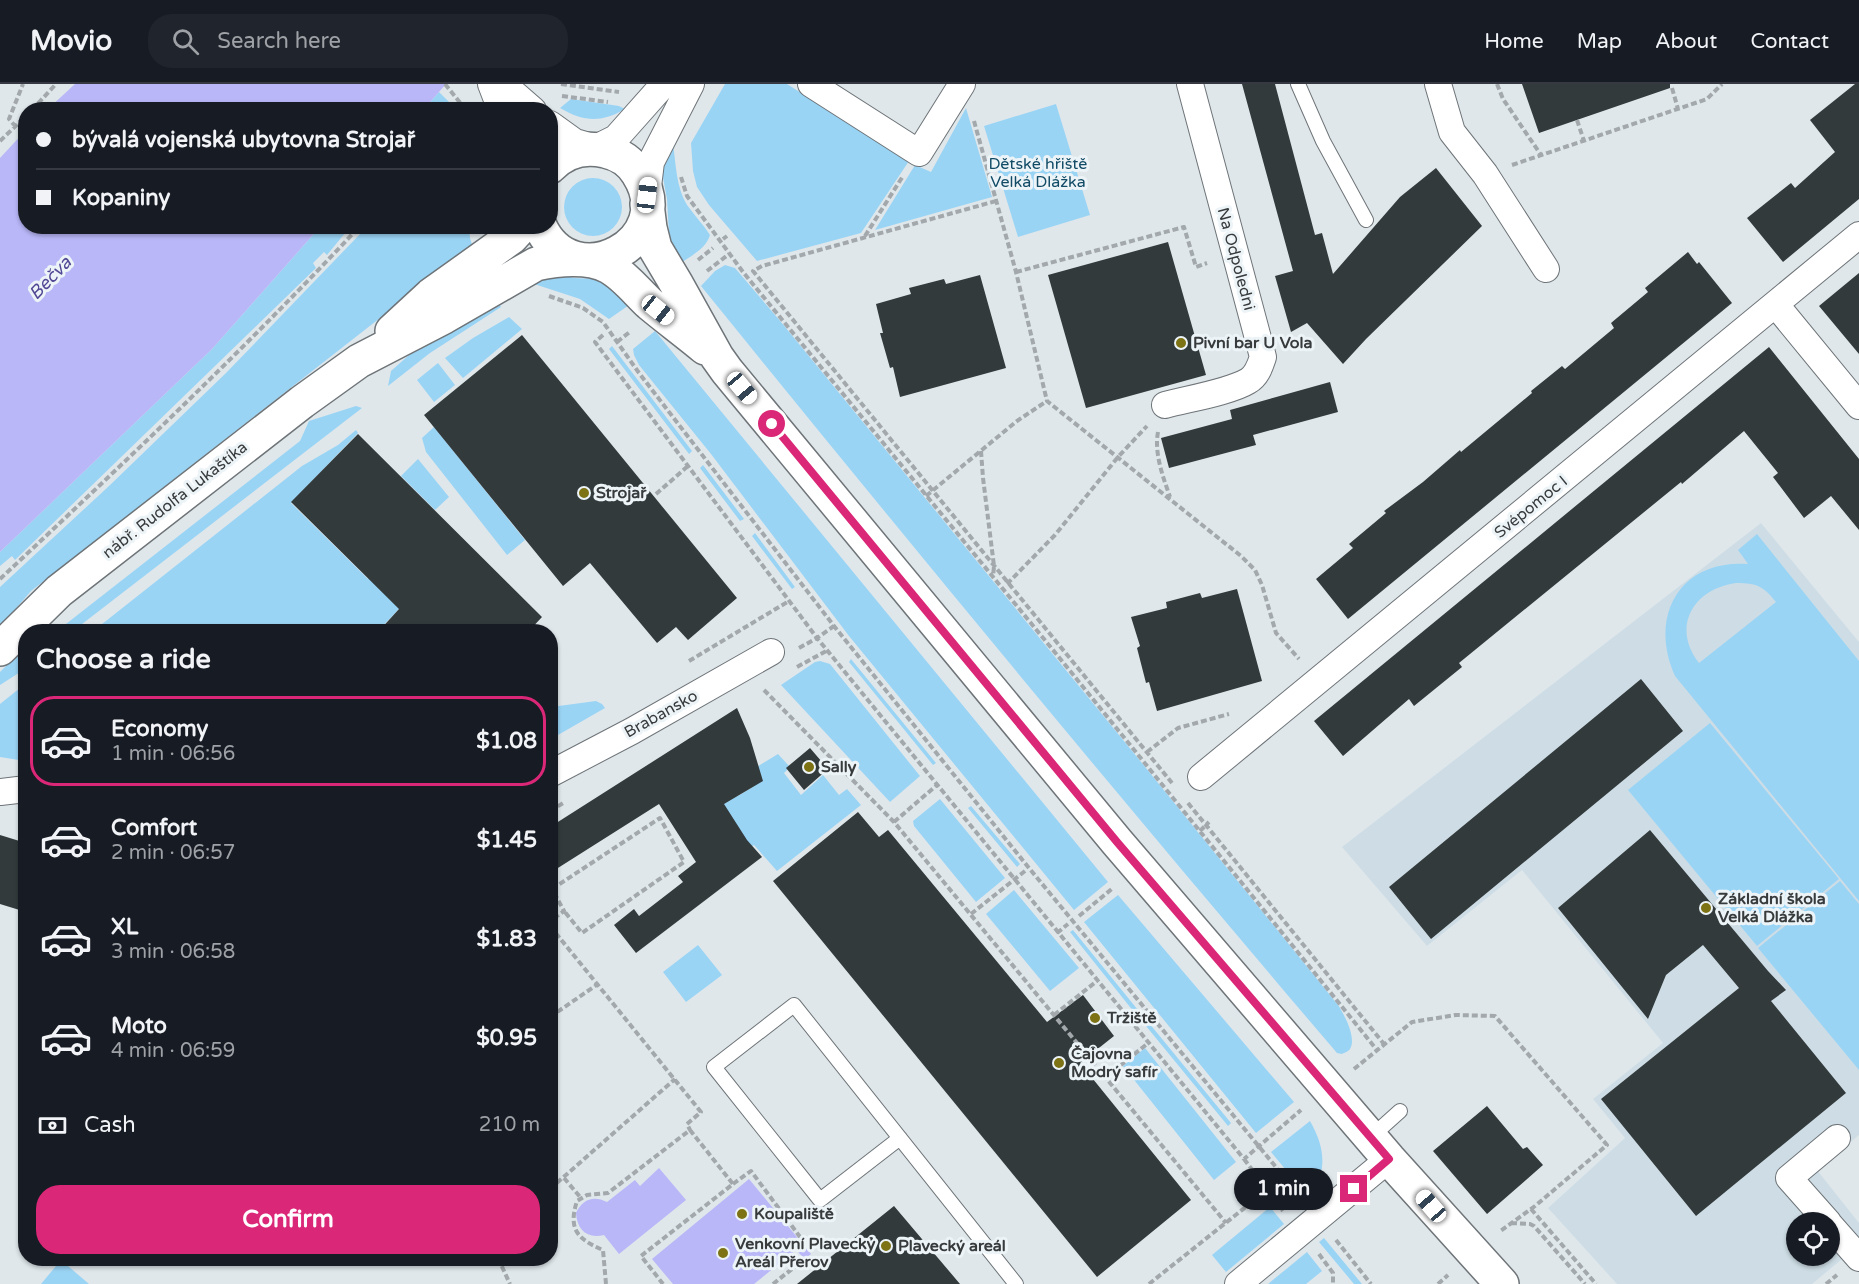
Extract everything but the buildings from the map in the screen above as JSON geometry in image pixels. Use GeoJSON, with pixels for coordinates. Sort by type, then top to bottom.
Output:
{"type":"FeatureCollection","features":[{"type":"Feature","properties":{"kind":"street"},"geometry":{"type":"LineString","coordinates":[[490,84],[498,102]]}},
{"type":"Feature","properties":{"kind":"street"},"geometry":{"type":"LineString","coordinates":[[503,84],[524,102]]}},
{"type":"Feature","properties":{"kind":"street"},"geometry":{"type":"LineString","coordinates":[[558,159],[581,149],[596,148],[616,138],[664,84]]}},
{"type":"Feature","properties":{"kind":"street"},"geometry":{"type":"LineString","coordinates":[[586,260],[609,258],[629,246],[643,227],[651,162],[691,84]]}},
{"type":"Feature","properties":{"kind":"street"},"geometry":{"type":"LineString","coordinates":[[811,84],[919,153],[961,86]]}},
{"type":"Feature","properties":{"kind":"street","name":"Na Odpoledni"},"geometry":{"type":"LineString","coordinates":[[1165,405],[1249,381],[1259,369],[1263,357],[1190,84]]}},
{"type":"Feature","properties":{"kind":"street"},"geometry":{"type":"LineString","coordinates":[[1438,84],[1452,132],[1485,174],[1546,269]]}},
{"type":"Feature","properties":{"kind":"street"},"geometry":{"type":"LineString","coordinates":[[558,130],[575,142],[624,158],[634,168],[642,181],[647,200],[655,248],[717,357],[1110,834],[1380,1148],[1502,1284]]}},
{"type":"Feature","properties":{"kind":"street","name":"nábř. Rudolfa Lukaštíka"},"geometry":{"type":"LineString","coordinates":[[25,624],[59,591],[302,402],[359,361],[431,295],[515,234]]}},
{"type":"Feature","properties":{"kind":"street"},"geometry":{"type":"LineString","coordinates":[[544,234],[554,247],[574,258],[606,265],[616,272],[652,305],[717,357]]}},
{"type":"Feature","properties":{"kind":"street","name":"Svépomoc I"},"geometry":{"type":"LineString","coordinates":[[1202,777],[1859,235]]}},
{"type":"Feature","properties":{"kind":"street","name":"nábř. Rudolfa Lukaštíka"},"geometry":{"type":"LineString","coordinates":[[359,361],[444,317],[536,264],[547,261],[586,260]]}},
{"type":"Feature","properties":{"kind":"street"},"geometry":{"type":"LineString","coordinates":[[1776,305],[1859,405]]}},
{"type":"Feature","properties":{"kind":"street","name":"nábř. Rudolfa Lukaštíka"},"geometry":{"type":"LineString","coordinates":[[0,649],[18,631]]}},
{"type":"Feature","properties":{"kind":"street","name":"Brabansko"},"geometry":{"type":"LineString","coordinates":[[558,770],[632,731],[771,652]]}},
{"type":"Feature","properties":{"kind":"street"},"geometry":{"type":"LineString","coordinates":[[0,792],[18,789]]}},
{"type":"Feature","properties":{"kind":"street"},"geometry":{"type":"LineString","coordinates":[[1819,1212],[1789,1178],[1837,1138]]}},
{"type":"Feature","properties":{"kind":"street"},"geometry":{"type":"LineString","coordinates":[[1238,1284],[1380,1148]]}},
{"type":"Feature","properties":{"kind":"street"},"geometry":{"type":"LineString","coordinates":[[1840,1245],[1850,1265]]}},
{"type":"Feature","properties":{"kind":"lane"},"geometry":{"type":"LineString","coordinates":[[1298,84],[1323,141],[1366,220]]}},
{"type":"Feature","properties":{"kind":"lane"},"geometry":{"type":"LineString","coordinates":[[900,1138],[820,1200],[714,1067],[794,1005],[900,1138],[1016,1284]]}},
{"type":"Feature","properties":{"kind":"lane"},"geometry":{"type":"LineString","coordinates":[[1380,1148],[1400,1111]]}},
{"type":"Feature","properties":{"kind":"path"},"geometry":{"type":"LineString","coordinates":[[0,141],[16,127],[9,118],[23,84]]}},
{"type":"Feature","properties":{"kind":"path"},"geometry":{"type":"LineString","coordinates":[[39,102],[56,84]]}},
{"type":"Feature","properties":{"kind":"path"},"geometry":{"type":"LineString","coordinates":[[444,84],[459,102]]}},
{"type":"Feature","properties":{"kind":"path"},"geometry":{"type":"LineString","coordinates":[[559,89],[561,84],[629,93]]}},
{"type":"Feature","properties":{"kind":"path"},"geometry":{"type":"LineString","coordinates":[[1497,84],[1503,99],[1541,155]]}},
{"type":"Feature","properties":{"kind":"path"},"geometry":{"type":"LineString","coordinates":[[1485,174],[1707,99],[1722,84]]}},
{"type":"Feature","properties":{"kind":"path"},"geometry":{"type":"LineString","coordinates":[[961,86],[969,106],[1016,272],[1047,401],[1255,570],[1262,585],[1276,633],[1317,683]]}},
{"type":"Feature","properties":{"kind":"path"},"geometry":{"type":"LineString","coordinates":[[1672,88],[1678,109]]}},
{"type":"Feature","properties":{"kind":"path"},"geometry":{"type":"LineString","coordinates":[[557,95],[614,102]]}},
{"type":"Feature","properties":{"kind":"path"},"geometry":{"type":"LineString","coordinates":[[1577,120],[1584,141]]}},
{"type":"Feature","properties":{"kind":"path"},"geometry":{"type":"LineString","coordinates":[[865,237],[919,153]]}},
{"type":"Feature","properties":{"kind":"path"},"geometry":{"type":"LineString","coordinates":[[680,171],[687,196],[729,254],[1377,1050]]}},
{"type":"Feature","properties":{"kind":"path"},"geometry":{"type":"LineString","coordinates":[[996,201],[762,267],[753,272],[1177,789]]}},
{"type":"Feature","properties":{"kind":"path"},"geometry":{"type":"LineString","coordinates":[[1016,272],[1184,227],[1196,267],[1235,256]]}},
{"type":"Feature","properties":{"kind":"path"},"geometry":{"type":"LineString","coordinates":[[0,579],[209,382],[326,265],[353,234]]}},
{"type":"Feature","properties":{"kind":"path"},"geometry":{"type":"LineString","coordinates":[[703,274],[729,254]]}},
{"type":"Feature","properties":{"kind":"path"},"geometry":{"type":"LineString","coordinates":[[541,295],[583,308],[603,322],[639,373],[834,626],[1301,1198]]}},
{"type":"Feature","properties":{"kind":"path"},"geometry":{"type":"LineString","coordinates":[[603,335],[594,342],[789,601],[1014,880],[1244,1159],[1285,1213]]}},
{"type":"Feature","properties":{"kind":"path"},"geometry":{"type":"LineString","coordinates":[[926,496],[1017,421],[1047,401]]}},
{"type":"Feature","properties":{"kind":"path"},"geometry":{"type":"LineString","coordinates":[[1002,588],[1055,535],[1118,457],[1165,405]]}},
{"type":"Feature","properties":{"kind":"path"},"geometry":{"type":"LineString","coordinates":[[1165,405],[1157,442],[1163,476],[1171,500]]}},
{"type":"Feature","properties":{"kind":"path"},"geometry":{"type":"LineString","coordinates":[[981,450],[994,566],[993,577]]}},
{"type":"Feature","properties":{"kind":"path"},"geometry":{"type":"LineString","coordinates":[[656,494],[687,466]]}},
{"type":"Feature","properties":{"kind":"path"},"geometry":{"type":"LineString","coordinates":[[683,665],[789,601]]}},
{"type":"Feature","properties":{"kind":"path"},"geometry":{"type":"LineString","coordinates":[[759,685],[894,822],[1226,1223]]}},
{"type":"Feature","properties":{"kind":"path"},"geometry":{"type":"LineString","coordinates":[[1147,752],[1151,748]]}},
{"type":"Feature","properties":{"kind":"path"},"geometry":{"type":"LineString","coordinates":[[894,822],[937,785]]}},
{"type":"Feature","properties":{"kind":"path"},"geometry":{"type":"LineString","coordinates":[[1184,798],[1208,824],[1384,1044]]}},
{"type":"Feature","properties":{"kind":"path"},"geometry":{"type":"LineString","coordinates":[[558,883],[660,818],[684,862],[582,933],[558,900]]}},
{"type":"Feature","properties":{"kind":"path"},"geometry":{"type":"LineString","coordinates":[[1200,831],[1208,824]]}},
{"type":"Feature","properties":{"kind":"path"},"geometry":{"type":"LineString","coordinates":[[971,914],[1025,871]]}},
{"type":"Feature","properties":{"kind":"path"},"geometry":{"type":"LineString","coordinates":[[1079,916],[1113,888]]}},
{"type":"Feature","properties":{"kind":"path"},"geometry":{"type":"LineString","coordinates":[[558,915],[564,911]]}},
{"type":"Feature","properties":{"kind":"path"},"geometry":{"type":"LineString","coordinates":[[1058,933],[1068,924]]}},
{"type":"Feature","properties":{"kind":"path"},"geometry":{"type":"LineString","coordinates":[[558,936],[701,1112],[687,1124],[710,1160],[733,1184]]}},
{"type":"Feature","properties":{"kind":"path"},"geometry":{"type":"LineString","coordinates":[[1054,1015],[1097,981]]}},
{"type":"Feature","properties":{"kind":"path"},"geometry":{"type":"LineString","coordinates":[[558,1012],[598,984]]}},
{"type":"Feature","properties":{"kind":"path"},"geometry":{"type":"LineString","coordinates":[[1351,1071],[1413,1022],[1456,1015],[1495,1016],[1607,1145],[1531,1209],[1499,1232]]}},
{"type":"Feature","properties":{"kind":"path"},"geometry":{"type":"LineString","coordinates":[[1106,1077],[1148,1043]]}},
{"type":"Feature","properties":{"kind":"path"},"geometry":{"type":"LineString","coordinates":[[558,1183],[675,1079]]}},
{"type":"Feature","properties":{"kind":"path"},"geometry":{"type":"LineString","coordinates":[[1244,1159],[1301,1110]]}},
{"type":"Feature","properties":{"kind":"path"},"geometry":{"type":"LineString","coordinates":[[606,1284],[603,1250],[587,1243],[578,1235],[573,1224],[573,1214],[578,1201],[587,1195],[608,1193],[690,1130]]}},
{"type":"Feature","properties":{"kind":"path"},"geometry":{"type":"LineString","coordinates":[[663,1284],[641,1256],[751,1171],[804,1242]]}},
{"type":"Feature","properties":{"kind":"path"},"geometry":{"type":"LineString","coordinates":[[564,1178],[581,1198]]}},
{"type":"Feature","properties":{"kind":"path"},"geometry":{"type":"LineString","coordinates":[[1149,1284],[1267,1190]]}},
{"type":"Feature","properties":{"kind":"path"},"geometry":{"type":"LineString","coordinates":[[1531,1209],[1596,1284]]}},
{"type":"Feature","properties":{"kind":"path"},"geometry":{"type":"LineString","coordinates":[[1511,1223],[1534,1226],[1585,1284]]}},
{"type":"Feature","properties":{"kind":"path"},"geometry":{"type":"LineString","coordinates":[[1331,1234],[1371,1284]]}},
{"type":"Feature","properties":{"kind":"path"},"geometry":{"type":"LineString","coordinates":[[1313,1246],[1333,1273],[1333,1284]]}},
{"type":"Feature","properties":{"kind":"path"},"geometry":{"type":"LineString","coordinates":[[773,1284],[802,1261]]}},
{"type":"Feature","properties":{"kind":"path"},"geometry":{"type":"LineString","coordinates":[[1826,1284],[1850,1265]]}},
{"type":"Feature","properties":{"kind":"path"},"geometry":{"type":"LineString","coordinates":[[502,1266],[510,1284]]}},
{"type":"Feature","properties":{"kind":"path"},"geometry":{"type":"LineString","coordinates":[[1438,1284],[1448,1275]]}},
{"type":"Feature","properties":{"kind":"shaded area","name":"Základní škola Velká Dlážka"},"geometry":{"type":"Polygon","coordinates":[[[1761,523],[1859,642],[1859,1135],[1817,1170],[1859,1223],[1859,1245],[1840,1261],[1840,1212],[1786,1212],[1786,1266],[1834,1266],[1812,1284],[1617,1284],[1548,1208],[1625,1138],[1593,1099],[1663,1043],[1522,870],[1427,946],[1342,847],[1761,523]]]}},
{"type":"Feature","properties":{"kind":"green space"},"geometry":{"type":"Polygon","coordinates":[[[725,84],[787,84],[909,161],[861,233],[757,261],[709,205],[697,187],[693,171],[691,143],[725,84]]]}},
{"type":"Feature","properties":{"kind":"green space"},"geometry":{"type":"Polygon","coordinates":[[[439,92],[449,102],[430,102],[439,92]]]}},
{"type":"Feature","properties":{"kind":"green space"},"geometry":{"type":"Polygon","coordinates":[[[571,99],[619,106],[625,109],[600,119],[585,118],[560,108],[571,99]]]}},
{"type":"Feature","properties":{"kind":"green space","name":"Dětské hřiště Velká Dlážka"},"geometry":{"type":"Polygon","coordinates":[[[1056,104],[1090,215],[1018,237],[984,126],[1056,104]]]}},
{"type":"Feature","properties":{"kind":"green space"},"geometry":{"type":"Polygon","coordinates":[[[966,108],[992,197],[875,230],[915,165],[931,172],[966,108]]]}},
{"type":"Feature","properties":{"kind":"green space"},"geometry":{"type":"Polygon","coordinates":[[[673,144],[683,198],[710,235],[702,247],[682,262],[669,234],[667,199],[662,172],[673,144]]]}},
{"type":"Feature","properties":{"kind":"green space"},"geometry":{"type":"Polygon","coordinates":[[[593,178],[604,180],[614,186],[620,196],[622,207],[620,218],[614,228],[604,234],[593,236],[582,234],[572,228],[566,218],[564,207],[566,196],[572,186],[582,180],[593,178]]]}},
{"type":"Feature","properties":{"kind":"green space"},"geometry":{"type":"Polygon","coordinates":[[[314,234],[344,234],[327,255],[324,252],[313,263],[316,268],[15,560],[12,556],[0,566],[0,552],[212,349],[314,234]]]}},
{"type":"Feature","properties":{"kind":"green space"},"geometry":{"type":"Polygon","coordinates":[[[360,234],[470,234],[474,251],[389,311],[31,591],[0,627],[0,587],[226,373],[360,234]]]}},
{"type":"Feature","properties":{"kind":"green space"},"geometry":{"type":"Polygon","coordinates":[[[725,265],[735,268],[781,322],[1338,1005],[1351,1033],[1352,1044],[1349,1050],[1342,1054],[1337,1053],[1256,958],[1016,671],[701,286],[715,271],[725,265]]]}},
{"type":"Feature","properties":{"kind":"green space"},"geometry":{"type":"Polygon","coordinates":[[[560,274],[608,282],[632,303],[609,319],[580,299],[528,282],[560,274]]]}},
{"type":"Feature","properties":{"kind":"green space"},"geometry":{"type":"Polygon","coordinates":[[[496,298],[501,307],[430,353],[388,386],[391,371],[417,348],[496,298]]]}},
{"type":"Feature","properties":{"kind":"green space"},"geometry":{"type":"Polygon","coordinates":[[[509,317],[522,329],[463,378],[445,358],[509,317]]]}},
{"type":"Feature","properties":{"kind":"green space"},"geometry":{"type":"Polygon","coordinates":[[[655,331],[1108,882],[1074,910],[849,636],[711,454],[639,365],[633,349],[655,331]]]}},
{"type":"Feature","properties":{"kind":"green space"},"geometry":{"type":"Polygon","coordinates":[[[612,346],[692,451],[689,454],[609,349],[612,346]]]}},
{"type":"Feature","properties":{"kind":"green space"},"geometry":{"type":"Polygon","coordinates":[[[438,363],[455,385],[434,402],[417,380],[438,363]]]}},
{"type":"Feature","properties":{"kind":"green space"},"geometry":{"type":"Polygon","coordinates":[[[356,406],[362,408],[82,624],[66,624],[300,441],[309,421],[356,406]]]}},
{"type":"Feature","properties":{"kind":"green space"},"geometry":{"type":"Polygon","coordinates":[[[434,427],[525,540],[507,555],[426,452],[422,438],[434,427]]]}},
{"type":"Feature","properties":{"kind":"green space"},"geometry":{"type":"Polygon","coordinates":[[[356,430],[358,433],[291,503],[368,579],[382,564],[413,594],[385,624],[102,624],[302,466],[338,445],[356,430]]]}},
{"type":"Feature","properties":{"kind":"green space"},"geometry":{"type":"Polygon","coordinates":[[[418,459],[449,497],[435,510],[401,476],[418,459]]]}},
{"type":"Feature","properties":{"kind":"green space"},"geometry":{"type":"Polygon","coordinates":[[[703,465],[744,519],[740,521],[700,468],[703,465]]]}},
{"type":"Feature","properties":{"kind":"green space"},"geometry":{"type":"Polygon","coordinates":[[[755,533],[795,587],[792,589],[752,536],[755,533]]]}},
{"type":"Feature","properties":{"kind":"green space"},"geometry":{"type":"Polygon","coordinates":[[[1757,534],[1859,661],[1859,901],[1675,676],[1668,654],[1665,632],[1668,613],[1676,596],[1688,581],[1704,571],[1724,565],[1748,564],[1738,550],[1757,534]],[[1743,583],[1721,587],[1708,593],[1698,601],[1691,612],[1687,623],[1687,636],[1699,663],[1776,602],[1759,587],[1743,583]]]}},
{"type":"Feature","properties":{"kind":"green space"},"geometry":{"type":"Polygon","coordinates":[[[18,654],[18,673],[0,685],[0,672],[18,654]]]}},
{"type":"Feature","properties":{"kind":"green space"},"geometry":{"type":"Polygon","coordinates":[[[851,659],[936,763],[933,765],[849,662],[851,659]]]}},
{"type":"Feature","properties":{"kind":"green space"},"geometry":{"type":"Polygon","coordinates":[[[820,661],[830,664],[920,776],[890,802],[781,685],[820,661]]]}},
{"type":"Feature","properties":{"kind":"green space"},"geometry":{"type":"Polygon","coordinates":[[[18,690],[18,760],[0,757],[0,704],[18,690]]]}},
{"type":"Feature","properties":{"kind":"green space"},"geometry":{"type":"Polygon","coordinates":[[[596,701],[605,708],[558,735],[558,706],[596,701]]]}},
{"type":"Feature","properties":{"kind":"green space"},"geometry":{"type":"Polygon","coordinates":[[[1710,723],[1839,879],[1757,946],[1628,790],[1710,723]]]}},
{"type":"Feature","properties":{"kind":"green space"},"geometry":{"type":"Polygon","coordinates":[[[778,754],[790,767],[784,773],[801,795],[823,775],[839,795],[847,789],[861,805],[777,871],[754,845],[736,855],[719,797],[738,796],[754,786],[747,773],[778,754]]]}},
{"type":"Feature","properties":{"kind":"green space"},"geometry":{"type":"Polygon","coordinates":[[[940,799],[1005,878],[976,902],[914,826],[913,821],[940,799]]]}},
{"type":"Feature","properties":{"kind":"green space"},"geometry":{"type":"Polygon","coordinates":[[[971,806],[1020,864],[1017,867],[968,808],[971,806]]]}},
{"type":"Feature","properties":{"kind":"green space"},"geometry":{"type":"Polygon","coordinates":[[[1840,881],[1859,904],[1859,1070],[1758,948],[1840,881]]]}},
{"type":"Feature","properties":{"kind":"green space"},"geometry":{"type":"Polygon","coordinates":[[[1014,890],[1079,968],[1050,991],[986,914],[1014,890]]]}},
{"type":"Feature","properties":{"kind":"green space"},"geometry":{"type":"Polygon","coordinates":[[[1118,895],[1294,1102],[1256,1133],[1084,922],[1118,895]]]}},
{"type":"Feature","properties":{"kind":"green space"},"geometry":{"type":"Polygon","coordinates":[[[1073,930],[1142,1015],[1138,1017],[1070,932],[1073,930]]]}},
{"type":"Feature","properties":{"kind":"green space"},"geometry":{"type":"Polygon","coordinates":[[[698,945],[722,975],[686,1002],[663,972],[698,945]]]}},
{"type":"Feature","properties":{"kind":"green space"},"geometry":{"type":"Polygon","coordinates":[[[1149,1023],[1231,1123],[1228,1126],[1146,1026],[1149,1023]]]}},
{"type":"Feature","properties":{"kind":"green space"},"geometry":{"type":"Polygon","coordinates":[[[1145,1048],[1236,1162],[1214,1180],[1123,1066],[1145,1048]]]}},
{"type":"Feature","properties":{"kind":"green space"},"geometry":{"type":"Polygon","coordinates":[[[1310,1121],[1322,1151],[1322,1169],[1316,1189],[1310,1199],[1271,1152],[1310,1121]]]}},
{"type":"Feature","properties":{"kind":"green space"},"geometry":{"type":"Polygon","coordinates":[[[1270,1207],[1284,1224],[1226,1272],[1212,1255],[1270,1207]]]}},
{"type":"Feature","properties":{"kind":"green space"},"geometry":{"type":"Polygon","coordinates":[[[1324,1238],[1362,1284],[1354,1284],[1319,1242],[1324,1238]]]}},
{"type":"Feature","properties":{"kind":"green space"},"geometry":{"type":"Polygon","coordinates":[[[1307,1252],[1322,1271],[1306,1284],[1268,1284],[1307,1252]]]}},
{"type":"Feature","properties":{"kind":"green space"},"geometry":{"type":"Polygon","coordinates":[[[56,1266],[68,1266],[89,1284],[41,1284],[56,1266]]]}},
{"type":"Feature","properties":{"kind":"water"},"geometry":{"type":"Polygon","coordinates":[[[75,84],[446,84],[430,102],[56,102],[75,84]]]}},
{"type":"Feature","properties":{"kind":"water","name":"Bečva"},"geometry":{"type":"Polygon","coordinates":[[[18,139],[18,234],[314,234],[212,349],[0,552],[0,158],[18,139]]]}},
{"type":"Feature","properties":{"kind":"water"},"geometry":{"type":"Polygon","coordinates":[[[659,1168],[686,1200],[619,1254],[604,1235],[593,1236],[584,1232],[578,1224],[576,1213],[582,1204],[593,1199],[607,1202],[635,1180],[640,1186],[659,1168]]]}},
{"type":"Feature","properties":{"kind":"water","name":"Koupaliště"},"geometry":{"type":"Polygon","coordinates":[[[749,1179],[811,1254],[805,1259],[796,1250],[754,1284],[673,1284],[652,1259],[749,1179]]]}},
{"type":"Feature","properties":{"kind":"place","name":"Pivní bar U Vola"},"geometry":{"type":"Point","coordinates":[1181,343]}},
{"type":"Feature","properties":{"kind":"place","name":"Strojař"},"geometry":{"type":"Point","coordinates":[584,493]}},
{"type":"Feature","properties":{"kind":"place","name":"Sally"},"geometry":{"type":"Point","coordinates":[809,767]}},
{"type":"Feature","properties":{"kind":"place","name":"Základní škola Velká Dlážka"},"geometry":{"type":"Point","coordinates":[1706,908]}},
{"type":"Feature","properties":{"kind":"place","name":"Tržiště"},"geometry":{"type":"Point","coordinates":[1095,1018]}},
{"type":"Feature","properties":{"kind":"place","name":"Čajovna Modrý safír"},"geometry":{"type":"Point","coordinates":[1059,1063]}},
{"type":"Feature","properties":{"kind":"place","name":"Koupaliště"},"geometry":{"type":"Point","coordinates":[742,1214]}},
{"type":"Feature","properties":{"kind":"place","name":"Plavecký areál"},"geometry":{"type":"Point","coordinates":[886,1246]}},
{"type":"Feature","properties":{"kind":"place","name":"Venkovní Plavecký Areál Přerov"},"geometry":{"type":"Point","coordinates":[723,1253]}},
{"type":"Feature","properties":{"kind":"route"},"geometry":{"type":"LineString","coordinates":[[772,424],[1022,729],[1389,1159],[1354,1189]]}}]}
